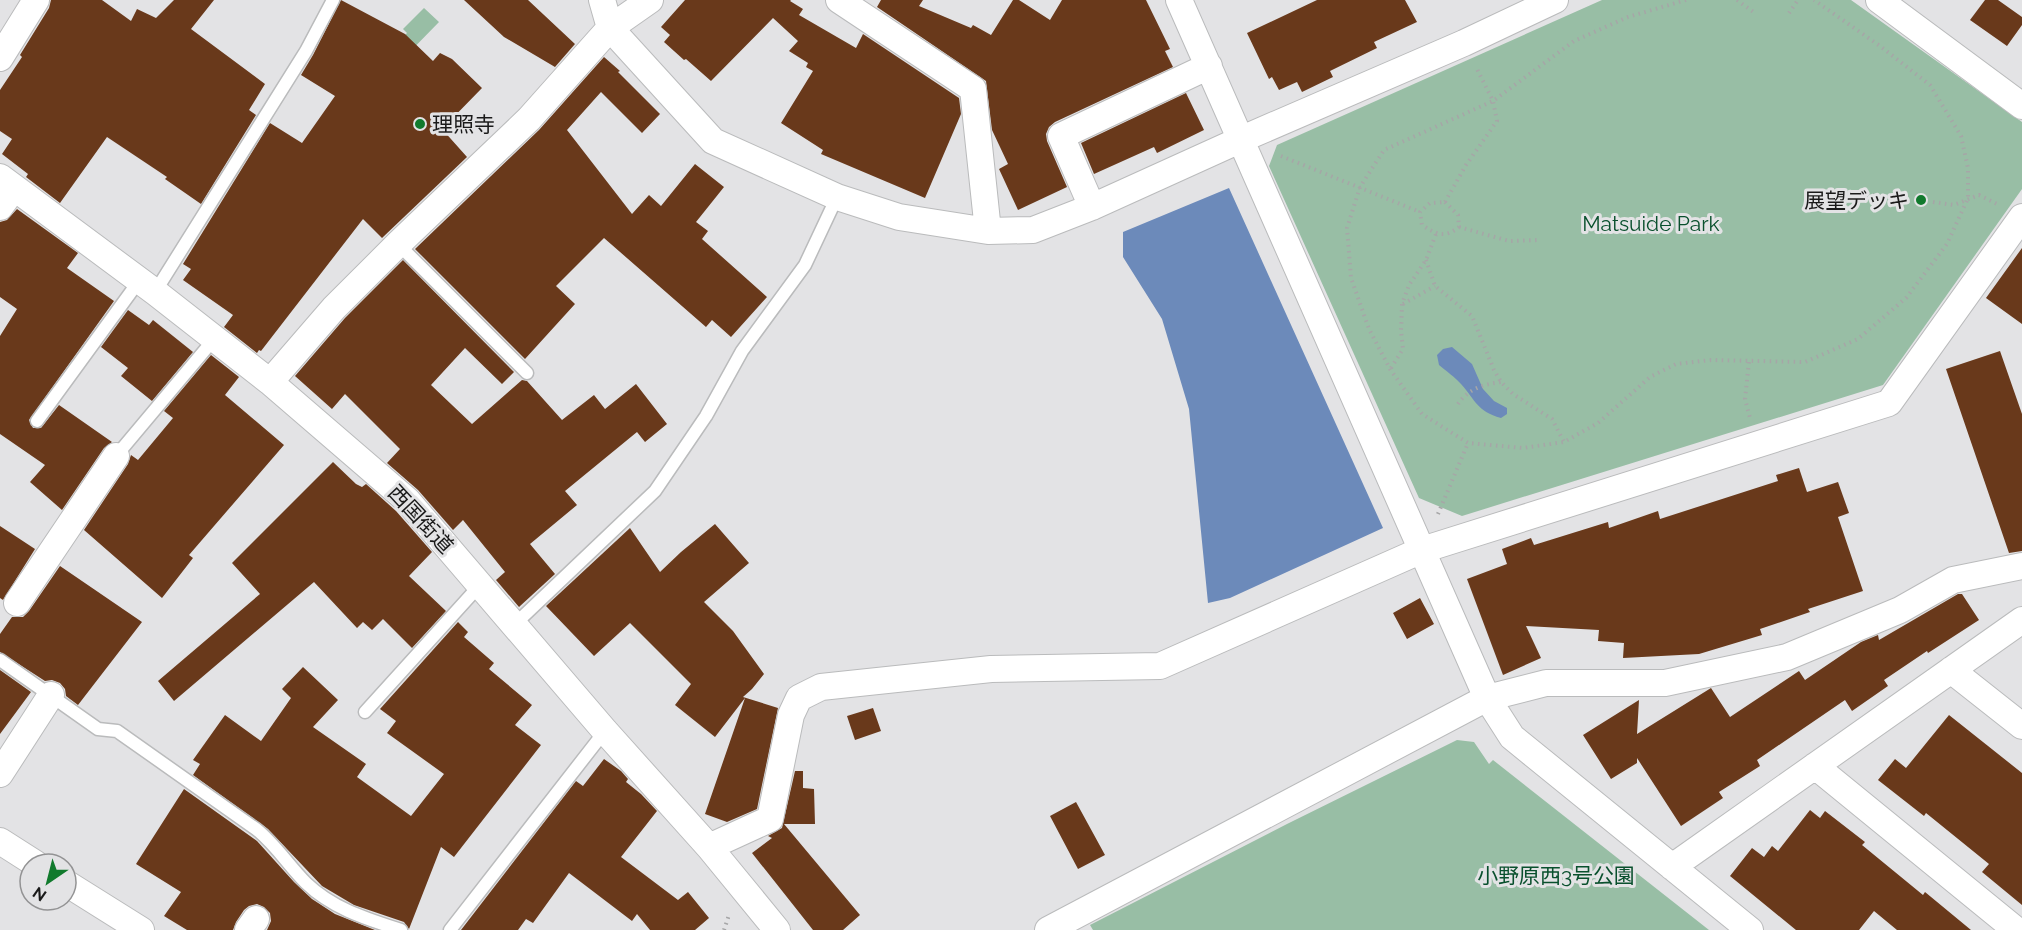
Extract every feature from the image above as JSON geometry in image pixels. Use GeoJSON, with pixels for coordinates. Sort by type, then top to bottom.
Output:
{"type":"FeatureCollection","features":[{"type":"Feature","properties":{"kind":"street"},"geometry":{"type":"LineString","coordinates":[[0,58],[36,0]]}},
{"type":"Feature","properties":{"kind":"street"},"geometry":{"type":"LineString","coordinates":[[602,0],[610,28],[713,141],[837,197],[899,217],[988,231],[1033,230],[1092,207],[1464,43],[1555,0]]}},
{"type":"Feature","properties":{"kind":"street"},"geometry":{"type":"LineString","coordinates":[[270,382],[334,308],[529,119],[610,28],[650,0]]}},
{"type":"Feature","properties":{"kind":"street"},"geometry":{"type":"LineString","coordinates":[[839,0],[973,89],[988,231]]}},
{"type":"Feature","properties":{"kind":"street"},"geometry":{"type":"LineString","coordinates":[[1179,0],[1487,698],[1512,737],[1750,930]]}},
{"type":"Feature","properties":{"kind":"street"},"geometry":{"type":"LineString","coordinates":[[1879,0],[2022,106]]}},
{"type":"Feature","properties":{"kind":"street"},"geometry":{"type":"LineString","coordinates":[[1092,207],[1061,136],[1209,66]]}},
{"type":"Feature","properties":{"kind":"street","name":"西国街道"},"geometry":{"type":"LineString","coordinates":[[5,191],[147,286],[270,382],[407,500],[605,731],[717,857],[777,930]]}},
{"type":"Feature","properties":{"kind":"street"},"geometry":{"type":"LineString","coordinates":[[753,930],[734,897],[717,857],[770,819],[791,716],[799,699],[821,687],[992,669],[1160,666],[1422,550],[1889,403],[2021,219]]}},
{"type":"Feature","properties":{"kind":"street"},"geometry":{"type":"LineString","coordinates":[[17,603],[116,456]]}},
{"type":"Feature","properties":{"kind":"street"},"geometry":{"type":"LineString","coordinates":[[1048,930],[1487,698],[1546,683],[1665,683],[1788,657],[1900,610],[1953,580],[2022,566]]}},
{"type":"Feature","properties":{"kind":"street"},"geometry":{"type":"LineString","coordinates":[[1672,867],[2022,620]]}},
{"type":"Feature","properties":{"kind":"street"},"geometry":{"type":"LineString","coordinates":[[1952,670],[2022,726]]}},
{"type":"Feature","properties":{"kind":"street"},"geometry":{"type":"LineString","coordinates":[[0,774],[51,695]]}},
{"type":"Feature","properties":{"kind":"street"},"geometry":{"type":"LineString","coordinates":[[1815,766],[2016,930]]}},
{"type":"Feature","properties":{"kind":"street"},"geometry":{"type":"LineString","coordinates":[[0,842],[18,853]]}},
{"type":"Feature","properties":{"kind":"street"},"geometry":{"type":"LineString","coordinates":[[78,891],[141,930]]}},
{"type":"Feature","properties":{"kind":"lane"},"geometry":{"type":"LineString","coordinates":[[37,421],[147,286],[306,51],[333,0]]}},
{"type":"Feature","properties":{"kind":"lane"},"geometry":{"type":"LineString","coordinates":[[514,625],[655,491],[706,416],[742,351],[805,265],[837,197]]}},
{"type":"Feature","properties":{"kind":"lane"},"geometry":{"type":"LineString","coordinates":[[398,244],[527,373]]}},
{"type":"Feature","properties":{"kind":"lane"},"geometry":{"type":"LineString","coordinates":[[116,456],[214,338]]}},
{"type":"Feature","properties":{"kind":"lane"},"geometry":{"type":"LineString","coordinates":[[364,712],[480,585]]}},
{"type":"Feature","properties":{"kind":"lane"},"geometry":{"type":"LineString","coordinates":[[0,660],[98,729],[117,731],[256,829],[266,837],[308,885],[333,903],[356,915],[401,930]]}},
{"type":"Feature","properties":{"kind":"lane"},"geometry":{"type":"LineString","coordinates":[[450,930],[605,731]]}},
{"type":"Feature","properties":{"kind":"path"},"geometry":{"type":"LineString","coordinates":[[1686,0],[1628,17],[1574,41],[1492,101],[1384,150],[1360,187],[1347,228],[1351,278],[1369,329],[1390,369],[1422,414],[1468,442],[1523,448],[1564,441],[1598,423],[1650,377],[1676,364],[1711,360],[1805,362],[1858,339],[1906,298],[1947,244],[1968,198],[1968,168],[1961,136],[1930,85],[1880,46],[1814,0]]}},
{"type":"Feature","properties":{"kind":"path"},"geometry":{"type":"LineString","coordinates":[[1737,0],[1755,13]]}},
{"type":"Feature","properties":{"kind":"path"},"geometry":{"type":"LineString","coordinates":[[1789,13],[1798,0]]}},
{"type":"Feature","properties":{"kind":"path"},"geometry":{"type":"LineString","coordinates":[[1444,202],[1466,165],[1497,121],[1492,101],[1464,43]]}},
{"type":"Feature","properties":{"kind":"path"},"geometry":{"type":"LineString","coordinates":[[1242,139],[1420,212]]}},
{"type":"Feature","properties":{"kind":"path"},"geometry":{"type":"LineString","coordinates":[[1861,194],[1908,199]]}},
{"type":"Feature","properties":{"kind":"path"},"geometry":{"type":"LineString","coordinates":[[1933,202],[1954,205],[1968,198]]}},
{"type":"Feature","properties":{"kind":"path"},"geometry":{"type":"LineString","coordinates":[[1420,212],[1430,203],[1444,202],[1458,215],[1459,228]]}},
{"type":"Feature","properties":{"kind":"path"},"geometry":{"type":"LineString","coordinates":[[1420,212],[1422,225],[1436,234],[1451,234],[1459,228]]}},
{"type":"Feature","properties":{"kind":"path"},"geometry":{"type":"LineString","coordinates":[[1459,228],[1509,241],[1539,240]]}},
{"type":"Feature","properties":{"kind":"path"},"geometry":{"type":"LineString","coordinates":[[1390,369],[1402,350],[1402,304],[1409,285],[1426,260],[1436,234]]}},
{"type":"Feature","properties":{"kind":"path"},"geometry":{"type":"LineString","coordinates":[[1426,260],[1436,286],[1472,316],[1501,382],[1513,394],[1552,419],[1564,441]]}},
{"type":"Feature","properties":{"kind":"path"},"geometry":{"type":"LineString","coordinates":[[1402,304],[1436,286]]}},
{"type":"Feature","properties":{"kind":"path"},"geometry":{"type":"LineString","coordinates":[[1749,362],[1745,399],[1757,445]]}},
{"type":"Feature","properties":{"kind":"path"},"geometry":{"type":"LineString","coordinates":[[1458,404],[1463,397],[1485,384],[1501,382]]}},
{"type":"Feature","properties":{"kind":"path"},"geometry":{"type":"LineString","coordinates":[[1422,550],[1468,442]]}},
{"type":"Feature","properties":{"kind":"green space","name":"Matsuide Park"},"geometry":{"type":"Polygon","coordinates":[[[1602,0],[1851,0],[2022,122],[2022,189],[1883,385],[1462,516],[1419,498],[1269,166],[1277,145],[1602,0]]]}},
{"type":"Feature","properties":{"kind":"green space"},"geometry":{"type":"Polygon","coordinates":[[[424,8],[439,22],[398,64],[387,54],[407,33],[403,29],[424,8]]]}},
{"type":"Feature","properties":{"kind":"green space","name":"小野原西3号公園"},"geometry":{"type":"Polygon","coordinates":[[[1457,740],[1474,742],[1489,764],[1493,760],[1709,930],[1093,930],[1090,925],[1287,824],[1457,740]]]}},
{"type":"Feature","properties":{"kind":"water"},"geometry":{"type":"Polygon","coordinates":[[[1229,188],[1383,528],[1230,598],[1208,603],[1189,409],[1162,319],[1123,257],[1123,232],[1229,188]]]}},
{"type":"Feature","properties":{"kind":"water"},"geometry":{"type":"Polygon","coordinates":[[[1452,347],[1472,364],[1483,389],[1494,401],[1507,408],[1507,414],[1501,418],[1482,409],[1459,381],[1439,365],[1437,355],[1443,349],[1452,347]]]}},
{"type":"Feature","properties":{"kind":"building"},"geometry":{"type":"Polygon","coordinates":[[[51,0],[102,0],[131,21],[137,9],[156,18],[174,0],[214,0],[191,29],[265,84],[249,110],[256,115],[201,204],[165,179],[167,177],[107,137],[60,203],[26,177],[28,174],[2,154],[12,139],[0,131],[0,90],[22,57],[20,55],[49,8],[51,0]]]}},
{"type":"Feature","properties":{"kind":"building"},"geometry":{"type":"Polygon","coordinates":[[[341,0],[405,34],[433,61],[440,53],[452,59],[482,88],[442,129],[467,157],[382,238],[363,219],[261,351],[257,353],[224,327],[233,315],[183,280],[191,269],[183,264],[270,123],[302,143],[335,96],[301,75],[341,0]]]}},
{"type":"Feature","properties":{"kind":"building"},"geometry":{"type":"Polygon","coordinates":[[[464,0],[528,0],[575,44],[555,67],[504,37],[464,0]]]}},
{"type":"Feature","properties":{"kind":"building"},"geometry":{"type":"Polygon","coordinates":[[[685,0],[791,0],[803,9],[799,15],[856,48],[863,34],[959,98],[961,114],[925,198],[821,154],[823,150],[781,123],[813,71],[806,67],[808,63],[789,51],[798,41],[773,18],[711,81],[686,59],[684,60],[664,42],[670,35],[661,27],[685,0]]]}},
{"type":"Feature","properties":{"kind":"building"},"geometry":{"type":"Polygon","coordinates":[[[881,0],[923,0],[919,6],[971,28],[973,25],[991,35],[1013,0],[1019,0],[1050,20],[1062,0],[1146,0],[1170,49],[1165,51],[1173,67],[1055,122],[1049,127],[1046,134],[1047,141],[1067,187],[1018,210],[999,169],[1008,164],[992,130],[986,81],[877,7],[881,0]]]}},
{"type":"Feature","properties":{"kind":"building"},"geometry":{"type":"Polygon","coordinates":[[[1317,0],[1405,0],[1417,22],[1374,42],[1377,48],[1330,71],[1333,77],[1302,92],[1297,82],[1279,90],[1272,77],[1269,79],[1247,33],[1317,0]]]}},
{"type":"Feature","properties":{"kind":"building"},"geometry":{"type":"Polygon","coordinates":[[[1985,0],[1998,0],[2022,17],[2022,25],[2007,46],[1970,20],[1985,0]]]}},
{"type":"Feature","properties":{"kind":"building"},"geometry":{"type":"Polygon","coordinates":[[[604,57],[660,114],[642,133],[601,92],[567,130],[632,214],[649,195],[661,206],[695,164],[724,187],[696,222],[708,231],[702,239],[767,297],[731,337],[712,320],[706,327],[604,238],[556,286],[575,304],[525,359],[415,249],[539,130],[604,57]]]}},
{"type":"Feature","properties":{"kind":"building"},"geometry":{"type":"Polygon","coordinates":[[[1186,93],[1204,130],[1157,153],[1154,147],[1094,174],[1081,143],[1186,93]]]}},
{"type":"Feature","properties":{"kind":"building"},"geometry":{"type":"Polygon","coordinates":[[[17,209],[78,253],[67,268],[114,301],[29,420],[33,428],[41,428],[59,405],[112,442],[104,448],[62,510],[30,482],[45,465],[0,434],[0,336],[17,309],[0,297],[0,222],[7,220],[17,209]]]}},
{"type":"Feature","properties":{"kind":"building"},"geometry":{"type":"Polygon","coordinates":[[[2022,248],[2022,324],[1986,298],[2022,248]]]}},
{"type":"Feature","properties":{"kind":"building"},"geometry":{"type":"Polygon","coordinates":[[[403,260],[514,372],[502,384],[465,348],[431,385],[472,424],[522,380],[527,381],[562,420],[594,395],[605,409],[636,384],[667,424],[645,442],[637,432],[565,491],[577,505],[530,544],[555,574],[519,607],[496,580],[505,572],[463,520],[453,530],[418,490],[387,463],[400,449],[345,394],[332,409],[295,376],[345,318],[403,260]]]}},
{"type":"Feature","properties":{"kind":"building"},"geometry":{"type":"Polygon","coordinates":[[[128,310],[149,325],[153,320],[193,352],[152,401],[121,376],[128,368],[101,347],[128,310]]]}},
{"type":"Feature","properties":{"kind":"building"},"geometry":{"type":"Polygon","coordinates":[[[2000,351],[2022,414],[2022,551],[2009,553],[1946,369],[2000,351]]]}},
{"type":"Feature","properties":{"kind":"building"},"geometry":{"type":"Polygon","coordinates":[[[211,355],[239,377],[225,395],[284,445],[189,555],[193,558],[162,598],[84,530],[128,464],[131,455],[138,460],[173,418],[164,411],[211,355]]]}},
{"type":"Feature","properties":{"kind":"building"},"geometry":{"type":"Polygon","coordinates":[[[333,462],[356,484],[362,487],[366,484],[396,511],[432,552],[409,576],[446,611],[412,648],[383,619],[372,630],[363,622],[357,628],[314,582],[174,701],[158,681],[260,594],[232,563],[333,462]]]}},
{"type":"Feature","properties":{"kind":"building"},"geometry":{"type":"Polygon","coordinates":[[[1799,468],[1807,492],[1838,482],[1849,513],[1838,517],[1863,591],[1808,609],[1810,612],[1760,629],[1762,635],[1699,654],[1623,658],[1624,643],[1598,641],[1599,630],[1526,626],[1541,658],[1503,675],[1467,579],[1507,564],[1502,549],[1531,538],[1534,545],[1608,522],[1609,528],[1658,511],[1660,519],[1778,481],[1776,475],[1799,468]]]}},
{"type":"Feature","properties":{"kind":"building"},"geometry":{"type":"Polygon","coordinates":[[[715,524],[749,563],[704,602],[733,631],[764,674],[743,697],[778,708],[757,809],[727,822],[705,814],[745,698],[715,737],[675,705],[691,684],[630,623],[594,656],[546,606],[630,528],[660,572],[715,524]]]}},
{"type":"Feature","properties":{"kind":"building"},"geometry":{"type":"Polygon","coordinates":[[[0,526],[35,549],[3,600],[0,598],[0,526]]]}},
{"type":"Feature","properties":{"kind":"building"},"geometry":{"type":"Polygon","coordinates":[[[60,566],[142,622],[78,705],[66,696],[65,689],[60,683],[52,680],[45,681],[0,652],[0,634],[12,617],[23,617],[29,611],[60,566]]]}},
{"type":"Feature","properties":{"kind":"building"},"geometry":{"type":"Polygon","coordinates":[[[1958,594],[1962,594],[1979,620],[1884,680],[1888,686],[1852,711],[1845,700],[1757,760],[1760,766],[1719,792],[1723,798],[1681,826],[1637,758],[1637,763],[1611,779],[1583,735],[1639,700],[1637,734],[1711,688],[1730,717],[1799,671],[1805,680],[1861,642],[1878,635],[1879,640],[1958,594]]]}},
{"type":"Feature","properties":{"kind":"building"},"geometry":{"type":"Polygon","coordinates":[[[1420,598],[1434,624],[1407,639],[1393,613],[1420,598]]]}},
{"type":"Feature","properties":{"kind":"building"},"geometry":{"type":"Polygon","coordinates":[[[458,622],[468,632],[464,637],[494,663],[489,669],[532,705],[515,725],[541,745],[454,857],[441,847],[409,929],[404,922],[354,905],[322,886],[268,829],[193,775],[200,764],[193,760],[225,715],[261,741],[291,698],[282,689],[303,667],[338,700],[313,727],[366,764],[357,777],[411,816],[444,774],[387,733],[396,721],[380,709],[458,622]]]}},
{"type":"Feature","properties":{"kind":"building"},"geometry":{"type":"Polygon","coordinates":[[[0,670],[31,692],[0,734],[0,670]]]}},
{"type":"Feature","properties":{"kind":"building"},"geometry":{"type":"Polygon","coordinates":[[[873,708],[881,731],[855,740],[847,716],[873,708]]]}},
{"type":"Feature","properties":{"kind":"building"},"geometry":{"type":"Polygon","coordinates":[[[1949,715],[2022,773],[2022,905],[1982,872],[1989,864],[1926,813],[1924,816],[1878,780],[1895,759],[1906,768],[1949,715]]]}},
{"type":"Feature","properties":{"kind":"building"},"geometry":{"type":"Polygon","coordinates":[[[604,759],[621,771],[628,779],[626,782],[657,811],[621,857],[678,900],[688,892],[709,918],[695,930],[650,930],[637,914],[632,921],[569,873],[533,923],[526,919],[518,930],[461,930],[576,781],[583,786],[604,759]]]}},
{"type":"Feature","properties":{"kind":"building"},"geometry":{"type":"Polygon","coordinates":[[[795,771],[803,771],[803,788],[814,789],[815,824],[784,824],[860,915],[843,930],[813,930],[752,853],[772,838],[768,836],[782,828],[795,771]]]}},
{"type":"Feature","properties":{"kind":"building"},"geometry":{"type":"Polygon","coordinates":[[[184,789],[257,841],[312,899],[335,914],[375,930],[267,930],[271,921],[270,913],[257,904],[244,910],[233,930],[187,930],[164,916],[181,892],[136,864],[184,789]]]}},
{"type":"Feature","properties":{"kind":"building"},"geometry":{"type":"Polygon","coordinates":[[[1076,802],[1105,855],[1078,869],[1050,816],[1076,802]]]}},
{"type":"Feature","properties":{"kind":"building"},"geometry":{"type":"Polygon","coordinates":[[[1810,810],[1820,818],[1825,811],[1865,842],[1862,845],[1923,895],[1925,892],[1971,930],[1897,930],[1874,911],[1859,930],[1796,930],[1730,876],[1752,848],[1764,857],[1772,846],[1778,851],[1810,810]]]}},
{"type":"Feature","properties":{"kind":"place","name":"理照寺"},"geometry":{"type":"Point","coordinates":[420,124]}},
{"type":"Feature","properties":{"kind":"place","name":"展望デッキ"},"geometry":{"type":"Point","coordinates":[1921,200]}}]}
